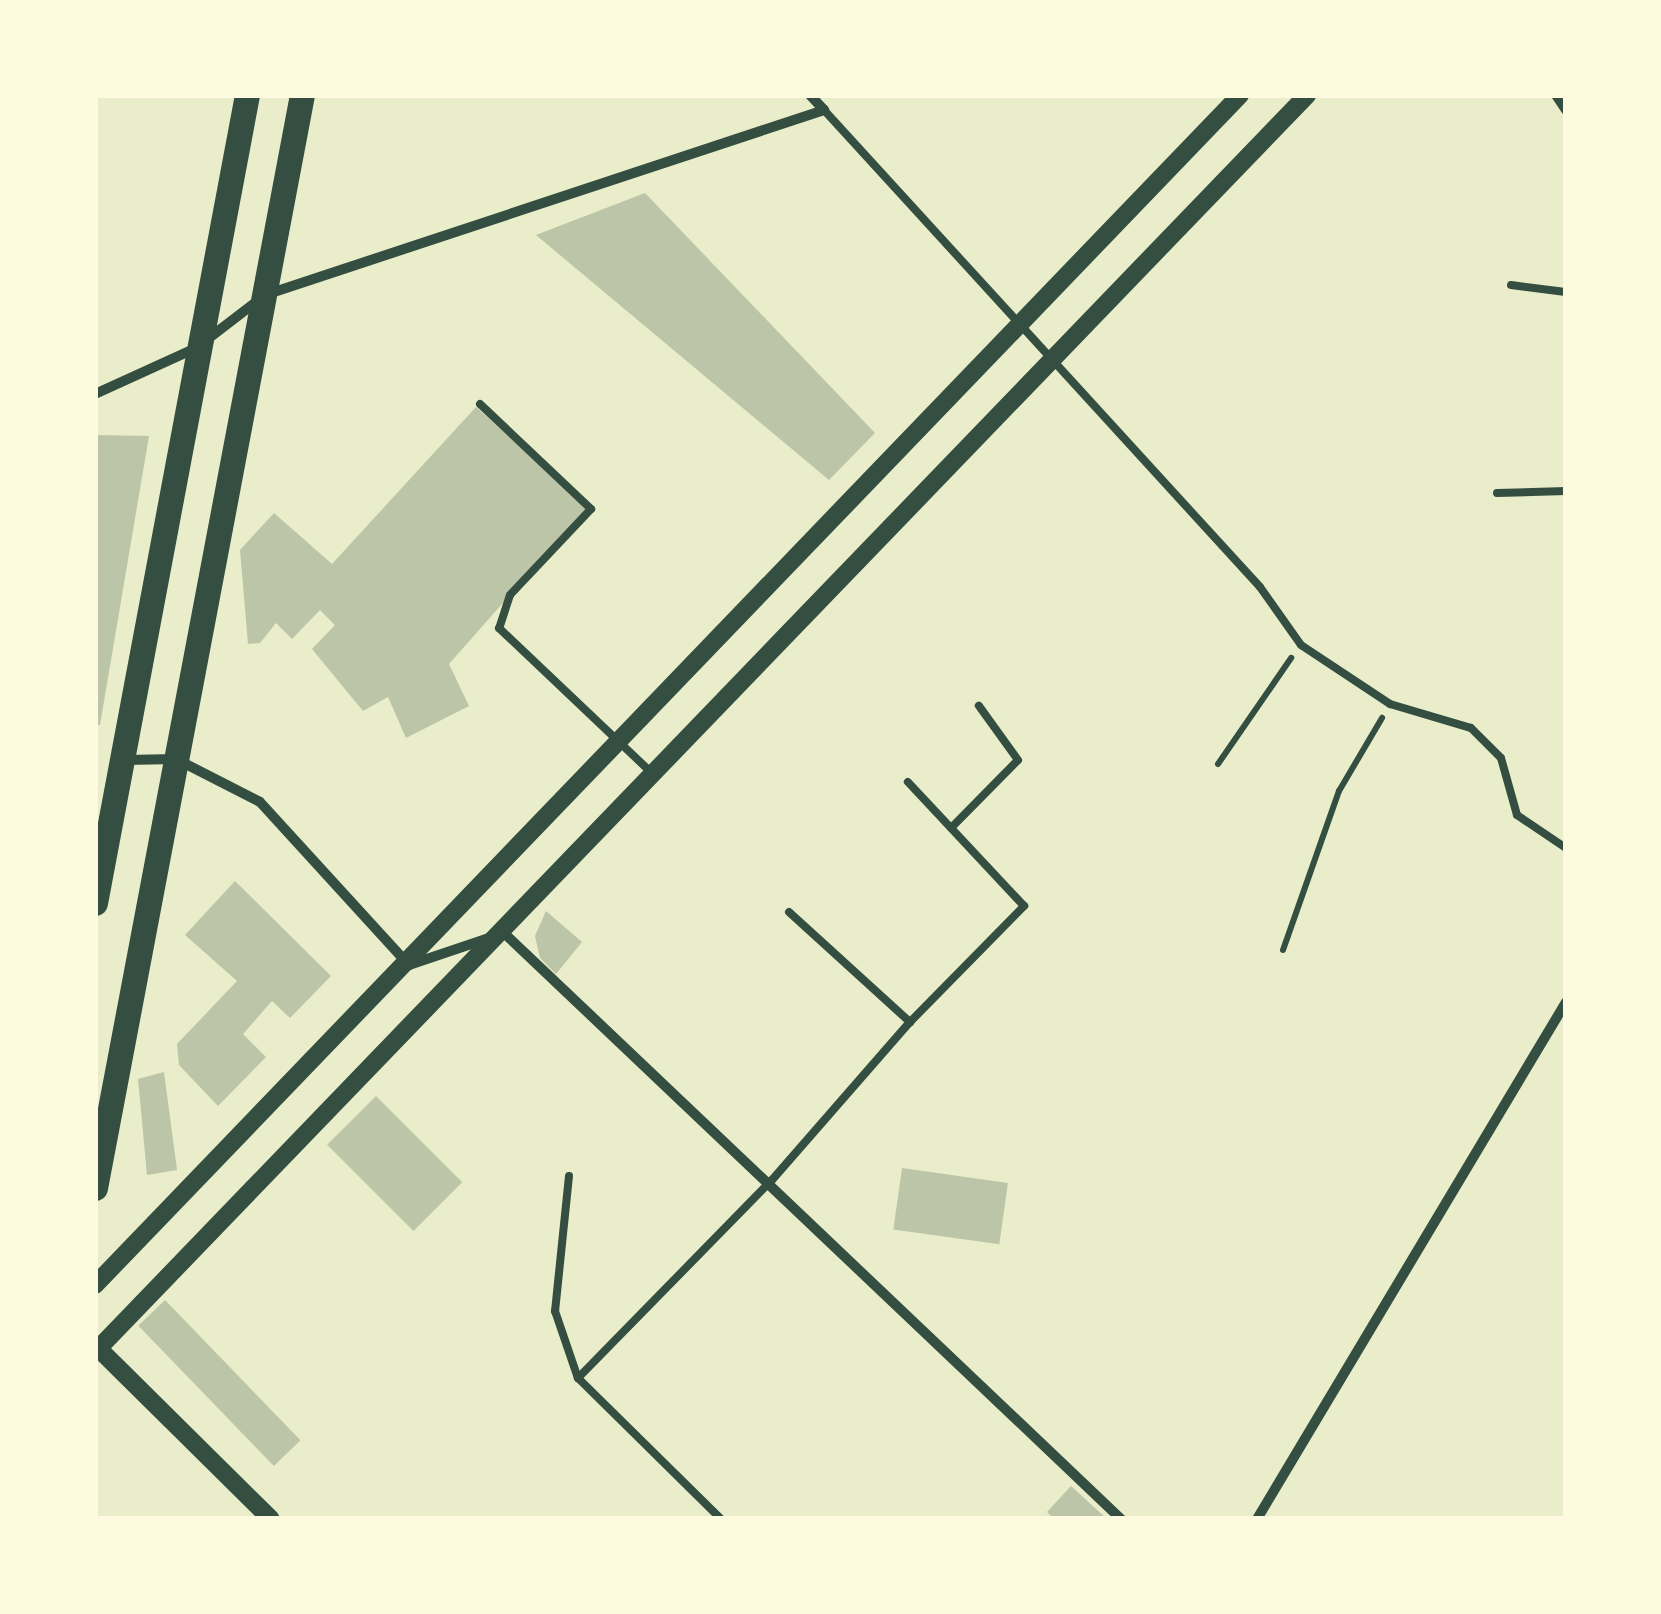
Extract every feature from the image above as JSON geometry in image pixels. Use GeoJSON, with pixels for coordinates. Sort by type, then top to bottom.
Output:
{"type":"FeatureCollection","features":[{"type":"Feature","properties":{"kind":"main road"},"geometry":{"type":"LineString","coordinates":[[95,903],[196,348],[247,95]]}},
{"type":"Feature","properties":{"kind":"main road"},"geometry":{"type":"LineString","coordinates":[[95,1188],[302,95]]}},
{"type":"Feature","properties":{"kind":"street"},"geometry":{"type":"LineString","coordinates":[[95,394],[196,348],[265,295],[824,110],[810,95]]}},
{"type":"Feature","properties":{"kind":"street"},"geometry":{"type":"LineString","coordinates":[[95,1286],[409,965],[617,739],[1014,324],[1240,95]]}},
{"type":"Feature","properties":{"kind":"street"},"geometry":{"type":"LineString","coordinates":[[272,1519],[96,1349],[1054,364],[1307,95]]}},
{"type":"Feature","properties":{"kind":"street"},"geometry":{"type":"LineString","coordinates":[[1556,95],[1566,110]]}},
{"type":"Feature","properties":{"kind":"street"},"geometry":{"type":"LineString","coordinates":[[124,760],[176,759],[260,802],[409,965]]}},
{"type":"Feature","properties":{"kind":"street"},"geometry":{"type":"LineString","coordinates":[[409,965],[504,933]]}},
{"type":"Feature","properties":{"kind":"street"},"geometry":{"type":"LineString","coordinates":[[504,933],[772,1180],[1122,1519]]}},
{"type":"Feature","properties":{"kind":"street"},"geometry":{"type":"LineString","coordinates":[[1257,1519],[1566,1002]]}},
{"type":"Feature","properties":{"kind":"lane"},"geometry":{"type":"LineString","coordinates":[[824,110],[1014,324],[1260,587],[1300,645],[1390,704],[1471,728],[1502,758],[1517,815],[1566,848]]}},
{"type":"Feature","properties":{"kind":"lane"},"geometry":{"type":"LineString","coordinates":[[1511,285],[1566,292]]}},
{"type":"Feature","properties":{"kind":"lane"},"geometry":{"type":"LineString","coordinates":[[480,404],[591,509],[510,595],[499,628],[654,774]]}},
{"type":"Feature","properties":{"kind":"lane"},"geometry":{"type":"LineString","coordinates":[[1497,493],[1566,491]]}},
{"type":"Feature","properties":{"kind":"lane"},"geometry":{"type":"LineString","coordinates":[[951,828],[1018,760],[978,706]]}},
{"type":"Feature","properties":{"kind":"lane"},"geometry":{"type":"LineString","coordinates":[[578,1378],[772,1180],[910,1022],[1024,906],[908,782]]}},
{"type":"Feature","properties":{"kind":"lane"},"geometry":{"type":"LineString","coordinates":[[790,912],[910,1022]]}},
{"type":"Feature","properties":{"kind":"lane"},"geometry":{"type":"LineString","coordinates":[[570,1176],[555,1310],[578,1378],[721,1519]]}},
{"type":"Feature","properties":{"kind":"path"},"geometry":{"type":"LineString","coordinates":[[1218,764],[1300,645]]}},
{"type":"Feature","properties":{"kind":"path"},"geometry":{"type":"LineString","coordinates":[[1283,950],[1339,791],[1390,704]]}},
{"type":"Feature","properties":{"kind":"building"},"geometry":{"type":"Polygon","coordinates":[[[645,193],[875,433],[829,480],[536,235],[645,193]]]}},
{"type":"Feature","properties":{"kind":"building"},"geometry":{"type":"Polygon","coordinates":[[[476,407],[588,507],[449,664],[469,706],[406,738],[388,697],[363,711],[312,649],[335,625],[320,610],[292,639],[276,623],[260,643],[248,644],[240,550],[274,513],[332,564],[476,407]]]}},
{"type":"Feature","properties":{"kind":"building"},"geometry":{"type":"Polygon","coordinates":[[[95,435],[149,436],[100,725],[95,724],[95,435]]]}},
{"type":"Feature","properties":{"kind":"building"},"geometry":{"type":"Polygon","coordinates":[[[235,881],[331,976],[290,1018],[272,1001],[243,1034],[266,1057],[218,1106],[179,1065],[177,1044],[237,981],[185,935],[235,881]]]}},
{"type":"Feature","properties":{"kind":"building"},"geometry":{"type":"Polygon","coordinates":[[[546,911],[582,942],[556,974],[540,958],[535,936],[546,911]]]}},
{"type":"Feature","properties":{"kind":"building"},"geometry":{"type":"Polygon","coordinates":[[[164,1072],[177,1170],[147,1175],[138,1079],[164,1072]]]}},
{"type":"Feature","properties":{"kind":"building"},"geometry":{"type":"Polygon","coordinates":[[[376,1096],[462,1182],[413,1231],[327,1145],[376,1096]]]}},
{"type":"Feature","properties":{"kind":"building"},"geometry":{"type":"Polygon","coordinates":[[[902,1168],[1008,1183],[999,1244],[893,1229],[902,1168]]]}},
{"type":"Feature","properties":{"kind":"building"},"geometry":{"type":"Polygon","coordinates":[[[165,1300],[300,1440],[274,1466],[138,1326],[165,1300]]]}},
{"type":"Feature","properties":{"kind":"building"},"geometry":{"type":"Polygon","coordinates":[[[1071,1486],[1107,1519],[1054,1519],[1047,1512],[1071,1486]]]}}]}
